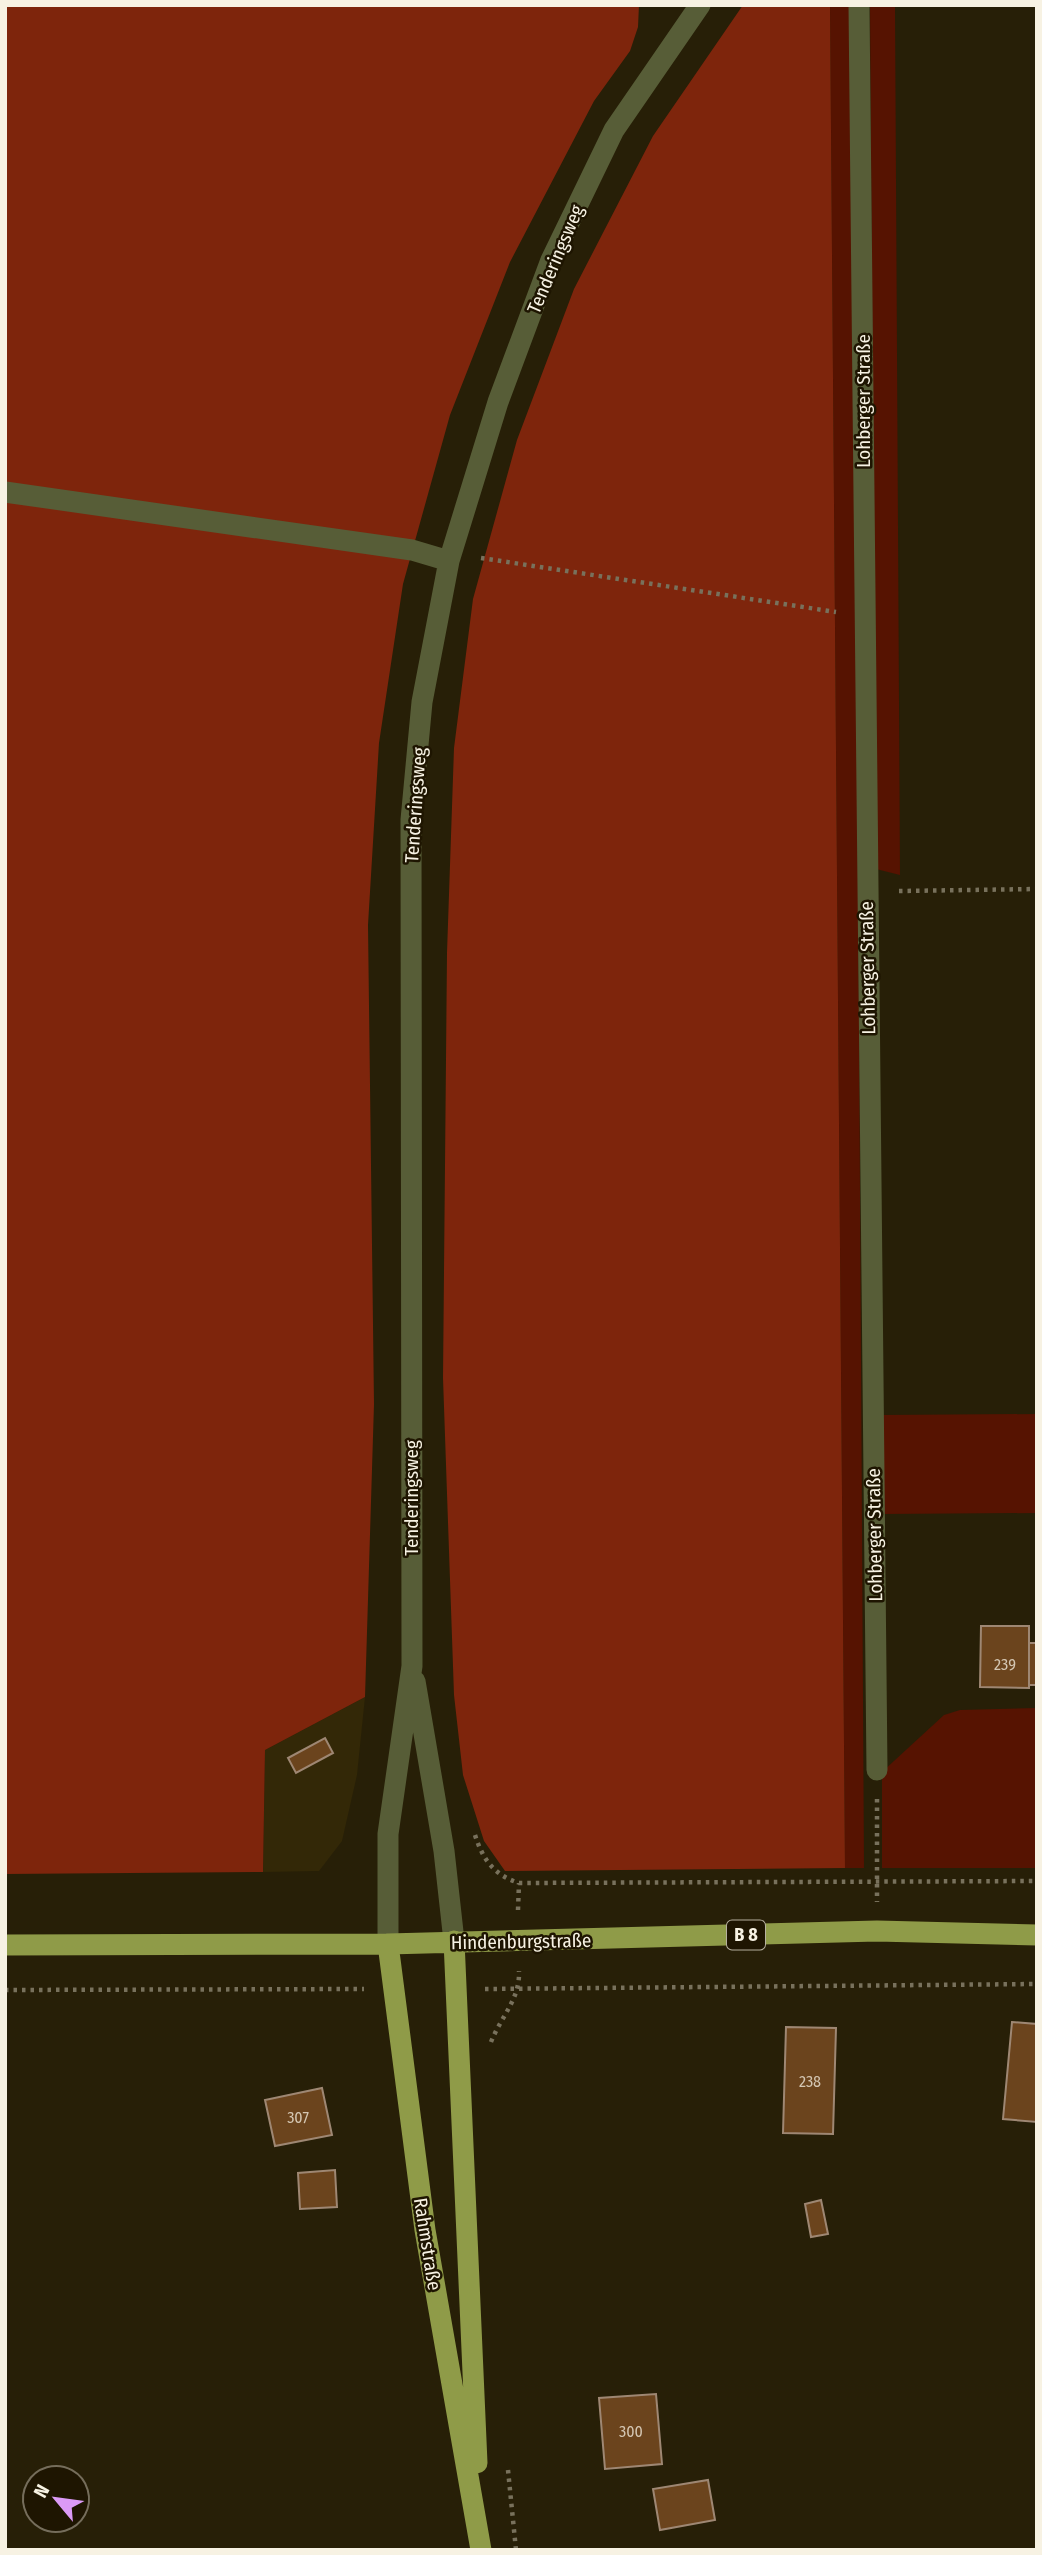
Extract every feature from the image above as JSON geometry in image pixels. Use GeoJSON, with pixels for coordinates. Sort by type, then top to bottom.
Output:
{"type":"FeatureCollection","features":[{"type":"Feature","properties":{"kind":"main road","name":"Hindenburgstraße"},"geometry":{"type":"LineString","coordinates":[[5,1945],[388,1944],[877,1931],[1037,1935]]}},
{"type":"Feature","properties":{"kind":"main road","name":"Rahmstraße"},"geometry":{"type":"LineString","coordinates":[[454,1941],[481,2546]]}},
{"type":"Feature","properties":{"kind":"main road","name":"Rahmstraße"},"geometry":{"type":"LineString","coordinates":[[388,1944],[425,2230],[481,2546]]}},
{"type":"Feature","properties":{"kind":"street","name":"Tenderingsweg"},"geometry":{"type":"LineString","coordinates":[[388,1944],[388,1834],[412,1666],[411,820],[422,702],[449,561],[498,402],[551,260],[614,130],[700,5]]}},
{"type":"Feature","properties":{"kind":"street","name":"Lohberger Straße"},"geometry":{"type":"LineString","coordinates":[[859,5],[877,1770]]}},
{"type":"Feature","properties":{"kind":"street"},"geometry":{"type":"LineString","coordinates":[[5,492],[412,550],[449,561]]}},
{"type":"Feature","properties":{"kind":"street","name":"Tenderingsweg"},"geometry":{"type":"LineString","coordinates":[[412,1666],[444,1851],[454,1941]]}},
{"type":"Feature","properties":{"kind":"path"},"geometry":{"type":"LineString","coordinates":[[449,561],[482,558],[808,609],[864,615]]}},
{"type":"Feature","properties":{"kind":"path"},"geometry":{"type":"LineString","coordinates":[[866,892],[1037,889]]}},
{"type":"Feature","properties":{"kind":"path"},"geometry":{"type":"LineString","coordinates":[[877,1770],[877,1931]]}},
{"type":"Feature","properties":{"kind":"path"},"geometry":{"type":"LineString","coordinates":[[488,2050],[503,2015],[520,1990],[517,1941],[519,1883],[1037,1881]]}},
{"type":"Feature","properties":{"kind":"path"},"geometry":{"type":"LineString","coordinates":[[458,1988],[520,1990],[1037,1984]]}},
{"type":"Feature","properties":{"kind":"path"},"geometry":{"type":"LineString","coordinates":[[5,1990],[393,1988]]}},
{"type":"Feature","properties":{"kind":"path"},"geometry":{"type":"LineString","coordinates":[[508,2462],[516,2550]]}},
{"type":"Feature","properties":{"kind":"shaded area"},"geometry":{"type":"Polygon","coordinates":[[[5,5],[639,5],[638,27],[630,51],[594,101],[510,262],[450,415],[403,584],[379,743],[368,925],[374,1404],[365,1697],[265,1750],[263,1872],[5,1874],[5,5]]]}},
{"type":"Feature","properties":{"kind":"shaded area"},"geometry":{"type":"Polygon","coordinates":[[[743,5],[830,5],[845,1868],[505,1871],[484,1841],[463,1775],[454,1695],[443,1378],[447,953],[454,748],[473,599],[517,440],[574,289],[653,136],[743,5]]]}},
{"type":"Feature","properties":{"kind":"shaded area"},"geometry":{"type":"Polygon","coordinates":[[[830,5],[853,5],[864,1868],[845,1868],[830,5]]]}},
{"type":"Feature","properties":{"kind":"shaded area"},"geometry":{"type":"Polygon","coordinates":[[[870,5],[895,5],[900,875],[876,869],[870,5]]]}},
{"type":"Feature","properties":{"kind":"shaded area"},"geometry":{"type":"Polygon","coordinates":[[[1037,1414],[1037,1513],[882,1514],[881,1415],[1037,1414]]]}},
{"type":"Feature","properties":{"kind":"shaded area"},"geometry":{"type":"Polygon","coordinates":[[[365,1697],[357,1775],[342,1841],[319,1871],[263,1872],[265,1750],[365,1697]]]}},
{"type":"Feature","properties":{"kind":"shaded area"},"geometry":{"type":"Polygon","coordinates":[[[1037,1708],[1037,1868],[882,1868],[882,1772],[944,1715],[960,1710],[1037,1708]]]}},
{"type":"Feature","properties":{"kind":"building"},"geometry":{"type":"Polygon","coordinates":[[[981,1626],[1029,1626],[1029,1688],[980,1687],[981,1626]]]}},
{"type":"Feature","properties":{"kind":"building"},"geometry":{"type":"Polygon","coordinates":[[[1029,1643],[1037,1643],[1037,1685],[1029,1685],[1029,1643]]]}},
{"type":"Feature","properties":{"kind":"building"},"geometry":{"type":"Polygon","coordinates":[[[325,1738],[333,1753],[296,1773],[288,1758],[325,1738]]]}},
{"type":"Feature","properties":{"kind":"building"},"geometry":{"type":"Polygon","coordinates":[[[1012,2022],[1037,2024],[1037,2122],[1003,2119],[1012,2022]]]}},
{"type":"Feature","properties":{"kind":"building"},"geometry":{"type":"Polygon","coordinates":[[[786,2027],[836,2028],[833,2134],[783,2133],[786,2027]]]}},
{"type":"Feature","properties":{"kind":"building"},"geometry":{"type":"Polygon","coordinates":[[[322,2088],[332,2135],[275,2146],[265,2100],[322,2088]]]}},
{"type":"Feature","properties":{"kind":"building"},"geometry":{"type":"Polygon","coordinates":[[[335,2170],[337,2207],[300,2209],[298,2173],[335,2170]]]}},
{"type":"Feature","properties":{"kind":"building"},"geometry":{"type":"Polygon","coordinates":[[[821,2200],[828,2234],[811,2237],[805,2204],[821,2200]]]}},
{"type":"Feature","properties":{"kind":"building"},"geometry":{"type":"Polygon","coordinates":[[[656,2394],[662,2464],[605,2469],[599,2398],[656,2394]]]}},
{"type":"Feature","properties":{"kind":"building"},"geometry":{"type":"Polygon","coordinates":[[[708,2480],[715,2520],[660,2530],[653,2489],[708,2480]]]}}]}
